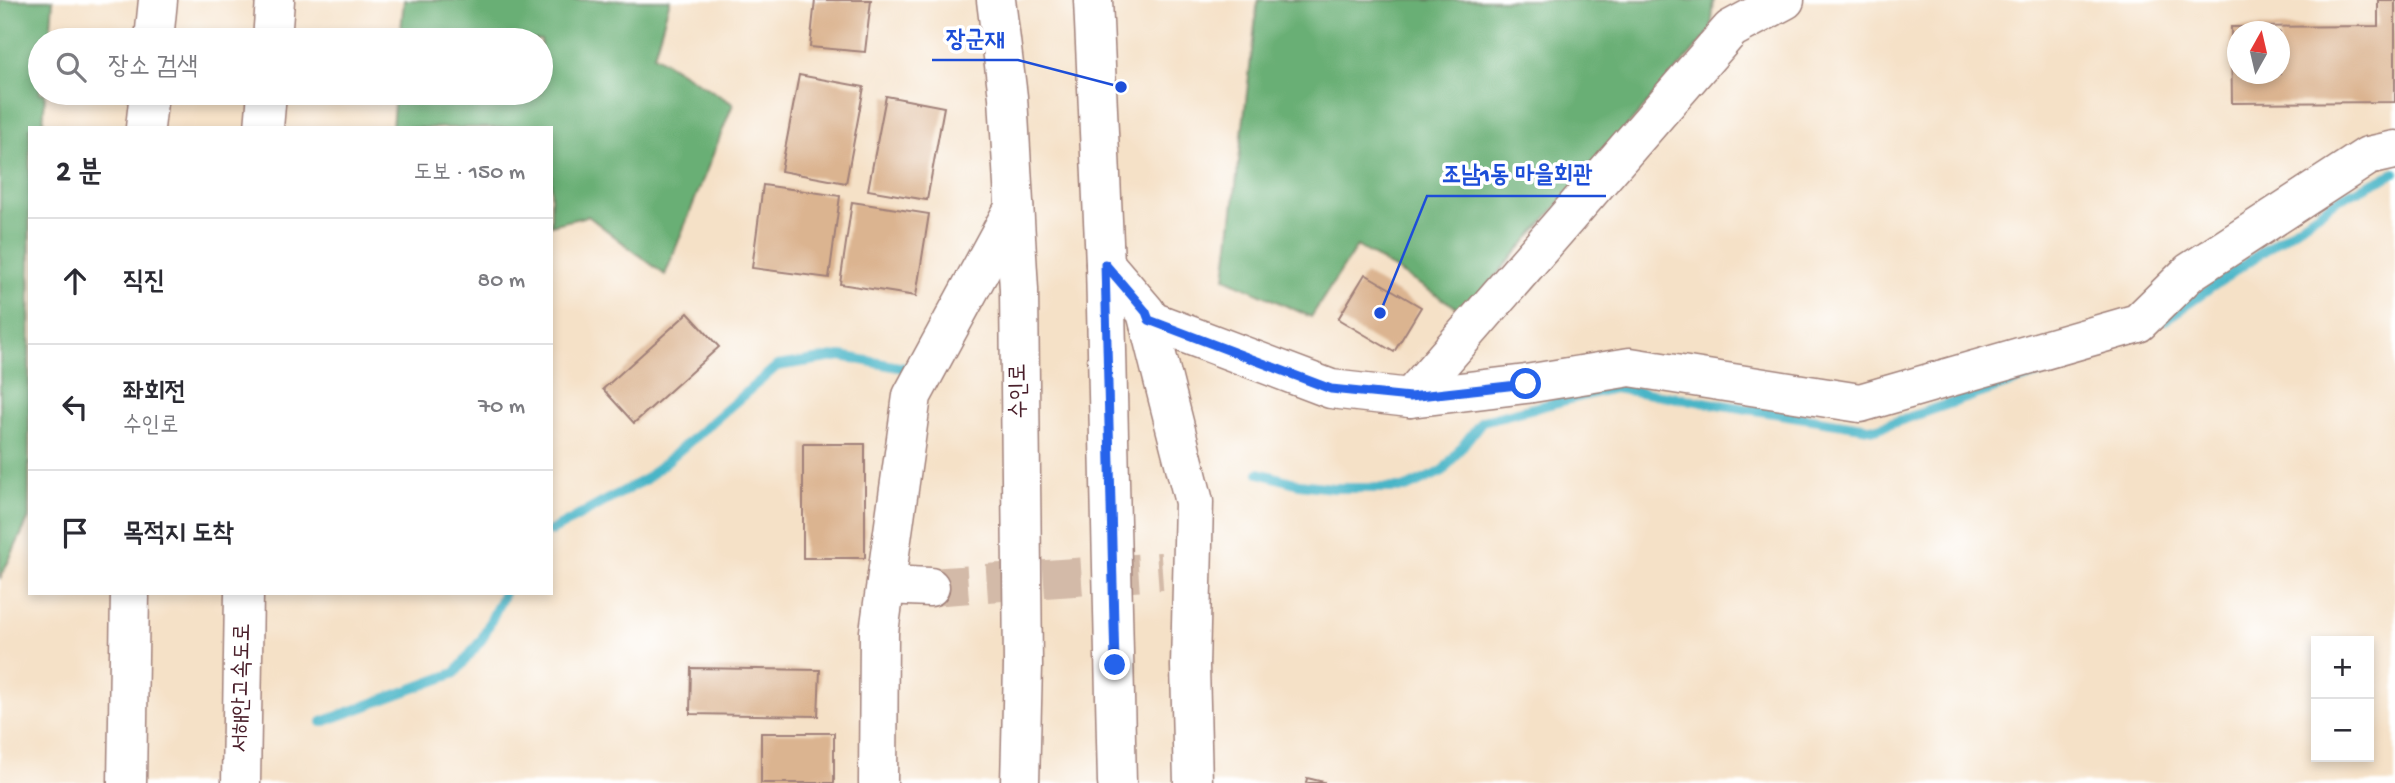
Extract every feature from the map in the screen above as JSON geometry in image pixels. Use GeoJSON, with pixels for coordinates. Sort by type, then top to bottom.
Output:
{"type":"FeatureCollection","features":[{"type":"Feature","properties":{"kind":"main road"},"geometry":{"type":"LineString","coordinates":[[155,28],[158,0]]}},
{"type":"Feature","properties":{"kind":"main road"},"geometry":{"type":"LineString","coordinates":[[273,28],[275,0]]}},
{"type":"Feature","properties":{"kind":"main road","name":"수인로"},"geometry":{"type":"LineString","coordinates":[[996,0],[1008,97],[1020,332],[1023,665],[1020,783]]}},
{"type":"Feature","properties":{"kind":"main road"},"geometry":{"type":"LineString","coordinates":[[1093,0],[1105,264],[1117,783]]}},
{"type":"Feature","properties":{"kind":"main road"},"geometry":{"type":"LineString","coordinates":[[1410,397],[1733,15],[1785,0]]}},
{"type":"Feature","properties":{"kind":"main road"},"geometry":{"type":"LineString","coordinates":[[145,126],[148,105]]}},
{"type":"Feature","properties":{"kind":"main road"},"geometry":{"type":"LineString","coordinates":[[264,126],[266,105]]}},
{"type":"Feature","properties":{"kind":"main road"},"geometry":{"type":"LineString","coordinates":[[1149,320],[1331,389],[1410,397],[1526,384],[1630,367],[1860,403],[2138,323],[2190,272],[2368,156],[2395,150]]}},
{"type":"Feature","properties":{"kind":"main road"},"geometry":{"type":"LineString","coordinates":[[878,783],[879,632],[912,396],[1014,208]]}},
{"type":"Feature","properties":{"kind":"main road"},"geometry":{"type":"LineString","coordinates":[[1105,264],[1146,312],[1149,320],[1194,502],[1177,570],[1190,666],[1193,783]]}},
{"type":"Feature","properties":{"kind":"main road"},"geometry":{"type":"LineString","coordinates":[[886,585],[930,587]]}},
{"type":"Feature","properties":{"kind":"main road"},"geometry":{"type":"LineString","coordinates":[[127,783],[130,595]]}},
{"type":"Feature","properties":{"kind":"main road","name":"서해안고속도로"},"geometry":{"type":"LineString","coordinates":[[241,783],[244,595]]}},
{"type":"Feature","properties":{"kind":"green space"},"geometry":{"type":"Polygon","coordinates":[[[0,0],[53,0],[51,28],[28,28],[28,105],[44,105],[43,126],[28,126],[28,520],[0,579],[0,0]]]}},
{"type":"Feature","properties":{"kind":"green space"},"geometry":{"type":"Polygon","coordinates":[[[404,0],[670,0],[654,55],[733,104],[665,275],[588,216],[553,225],[553,126],[392,126],[394,105],[553,105],[553,28],[401,28],[404,0]]]}},
{"type":"Feature","properties":{"kind":"green space"},"geometry":{"type":"Polygon","coordinates":[[[1258,0],[1714,0],[1711,31],[1464,312],[1357,246],[1311,317],[1225,278],[1258,0]]]}},
{"type":"Feature","properties":{"kind":"building"},"geometry":{"type":"Polygon","coordinates":[[[815,0],[871,0],[865,52],[810,47],[815,0]]]}},
{"type":"Feature","properties":{"kind":"building"},"geometry":{"type":"Polygon","coordinates":[[[2378,0],[2395,0],[2395,102],[2232,103],[2232,84],[2290,84],[2290,27],[2378,26],[2378,0]]]}},
{"type":"Feature","properties":{"kind":"building"},"geometry":{"type":"Polygon","coordinates":[[[799,75],[864,87],[846,183],[781,171],[799,75]]]}},
{"type":"Feature","properties":{"kind":"building"},"geometry":{"type":"Polygon","coordinates":[[[886,96],[944,107],[927,200],[868,190],[886,96]]]}},
{"type":"Feature","properties":{"kind":"building"},"geometry":{"type":"Polygon","coordinates":[[[763,185],[840,196],[829,278],[752,268],[763,185]]]}},
{"type":"Feature","properties":{"kind":"building"},"geometry":{"type":"Polygon","coordinates":[[[852,202],[929,214],[916,296],[840,284],[852,202]]]}},
{"type":"Feature","properties":{"kind":"building"},"geometry":{"type":"Polygon","coordinates":[[[1365,274],[1421,307],[1394,352],[1338,319],[1365,274]]]}},
{"type":"Feature","properties":{"kind":"building"},"geometry":{"type":"Polygon","coordinates":[[[688,313],[719,347],[634,423],[603,389],[688,313]]]}},
{"type":"Feature","properties":{"kind":"building"},"geometry":{"type":"Polygon","coordinates":[[[803,444],[865,444],[865,558],[803,558],[803,444]]]}},
{"type":"Feature","properties":{"kind":"building"},"geometry":{"type":"Polygon","coordinates":[[[691,668],[820,670],[818,716],[690,714],[691,668]]]}},
{"type":"Feature","properties":{"kind":"building"},"geometry":{"type":"Polygon","coordinates":[[[761,733],[834,733],[834,783],[761,783],[761,733]]]}},
{"type":"Feature","properties":{"kind":"building"},"geometry":{"type":"Polygon","coordinates":[[[1307,778],[1324,782],[1324,783],[1306,783],[1307,778]]]}},
{"type":"Feature","properties":{"kind":"waterway"},"geometry":{"type":"LineString","coordinates":[[2165,320],[2338,199],[2395,173]]}},
{"type":"Feature","properties":{"kind":"waterway"},"geometry":{"type":"LineString","coordinates":[[553,530],[646,479],[777,366],[841,356],[904,368]]}},
{"type":"Feature","properties":{"kind":"waterway"},"geometry":{"type":"LineString","coordinates":[[1259,473],[1299,484],[1333,488],[1406,488],[1443,471],[1482,421],[1614,388],[1875,429],[2075,361]]}},
{"type":"Feature","properties":{"kind":"waterway"},"geometry":{"type":"LineString","coordinates":[[322,722],[455,673],[482,639],[503,595]]}},
{"type":"Feature","properties":{"kind":"tunnel"},"geometry":{"type":"LineString","coordinates":[[930,587],[1162,571]]}},
{"type":"Feature","properties":{"kind":"place","name":"장군재"},"geometry":{"type":"Point","coordinates":[1121,87]}},
{"type":"Feature","properties":{"kind":"place","name":"조남1동 마을회관"},"geometry":{"type":"Point","coordinates":[1380,313]}},
{"type":"Feature","properties":{"kind":"route"},"geometry":{"type":"LineString","coordinates":[[1115,665],[1105,264],[1146,312],[1149,320],[1331,389],[1410,397],[1526,384]]}}]}
